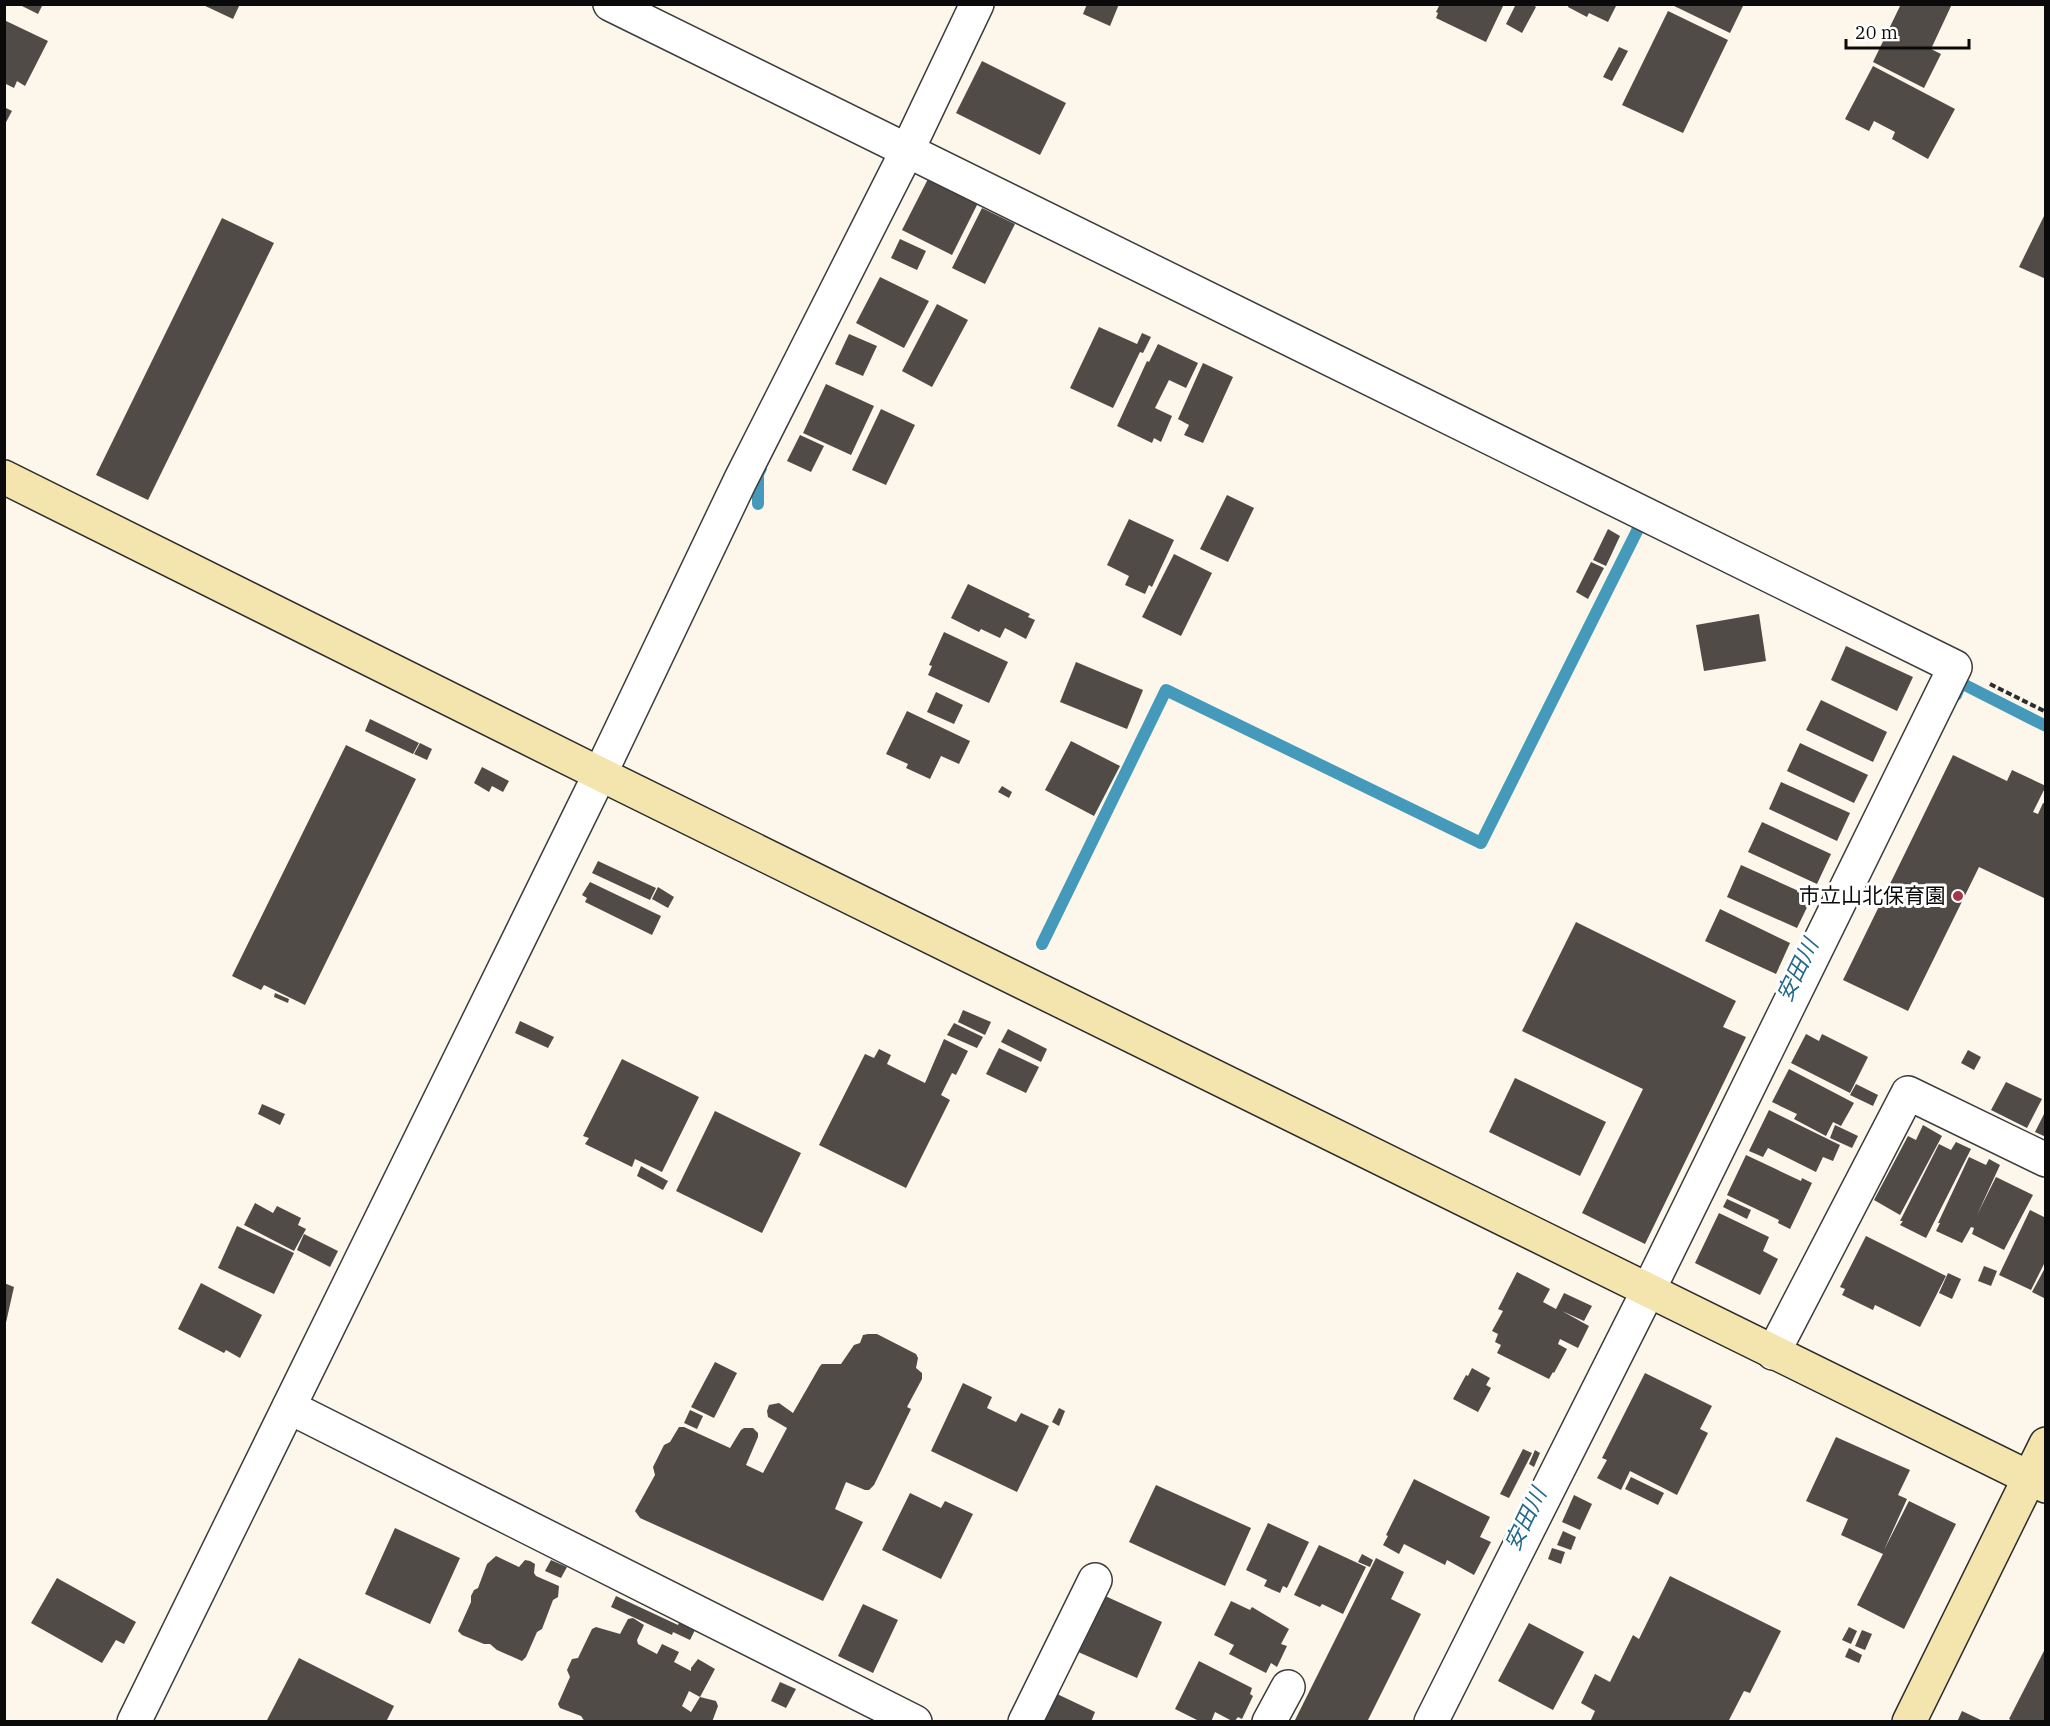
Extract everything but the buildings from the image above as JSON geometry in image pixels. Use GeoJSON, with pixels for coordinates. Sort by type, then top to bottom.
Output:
{"type":"FeatureCollection","features":[{"type":"Feature","properties":{"kind":"street"},"geometry":{"type":"LineString","coordinates":[[610,4],[1955,667],[1648,1291],[1431,1722]]}},
{"type":"Feature","properties":{"kind":"street"},"geometry":{"type":"LineString","coordinates":[[134,1722],[600,774],[740,481],[907,151],[977,4]]}},
{"type":"Feature","properties":{"kind":"street"},"geometry":{"type":"LineString","coordinates":[[4,477],[600,774],[2037,1481]]}},
{"type":"Feature","properties":{"kind":"street"},"geometry":{"type":"LineString","coordinates":[[1773,1353],[1908,1093],[2046,1160]]}},
{"type":"Feature","properties":{"kind":"street"},"geometry":{"type":"LineString","coordinates":[[289,1407],[915,1722]]}},
{"type":"Feature","properties":{"kind":"street"},"geometry":{"type":"LineString","coordinates":[[1909,1722],[2037,1481],[2046,1444]]}},
{"type":"Feature","properties":{"kind":"street"},"geometry":{"type":"LineString","coordinates":[[1025,1722],[1095,1580]]}},
{"type":"Feature","properties":{"kind":"street"},"geometry":{"type":"LineString","coordinates":[[1269,1722],[1288,1687]]}},
{"type":"Feature","properties":{"kind":"path"},"geometry":{"type":"LineString","coordinates":[[1955,667],[2046,712]]}},
{"type":"Feature","properties":{"kind":"waterway"},"geometry":{"type":"LineString","coordinates":[[758,504],[758,474],[761,468]]}},
{"type":"Feature","properties":{"kind":"waterway"},"geometry":{"type":"LineString","coordinates":[[1042,944],[1166,690],[1481,843],[1641,523],[1648,526]]}},
{"type":"Feature","properties":{"kind":"waterway","name":"安田川"},"geometry":{"type":"LineString","coordinates":[[1956,695],[1961,683],[2046,726]]}},
{"type":"Feature","properties":{"kind":"place","name":"市立山北保育園"},"geometry":{"type":"Point","coordinates":[1958,896]}}]}
